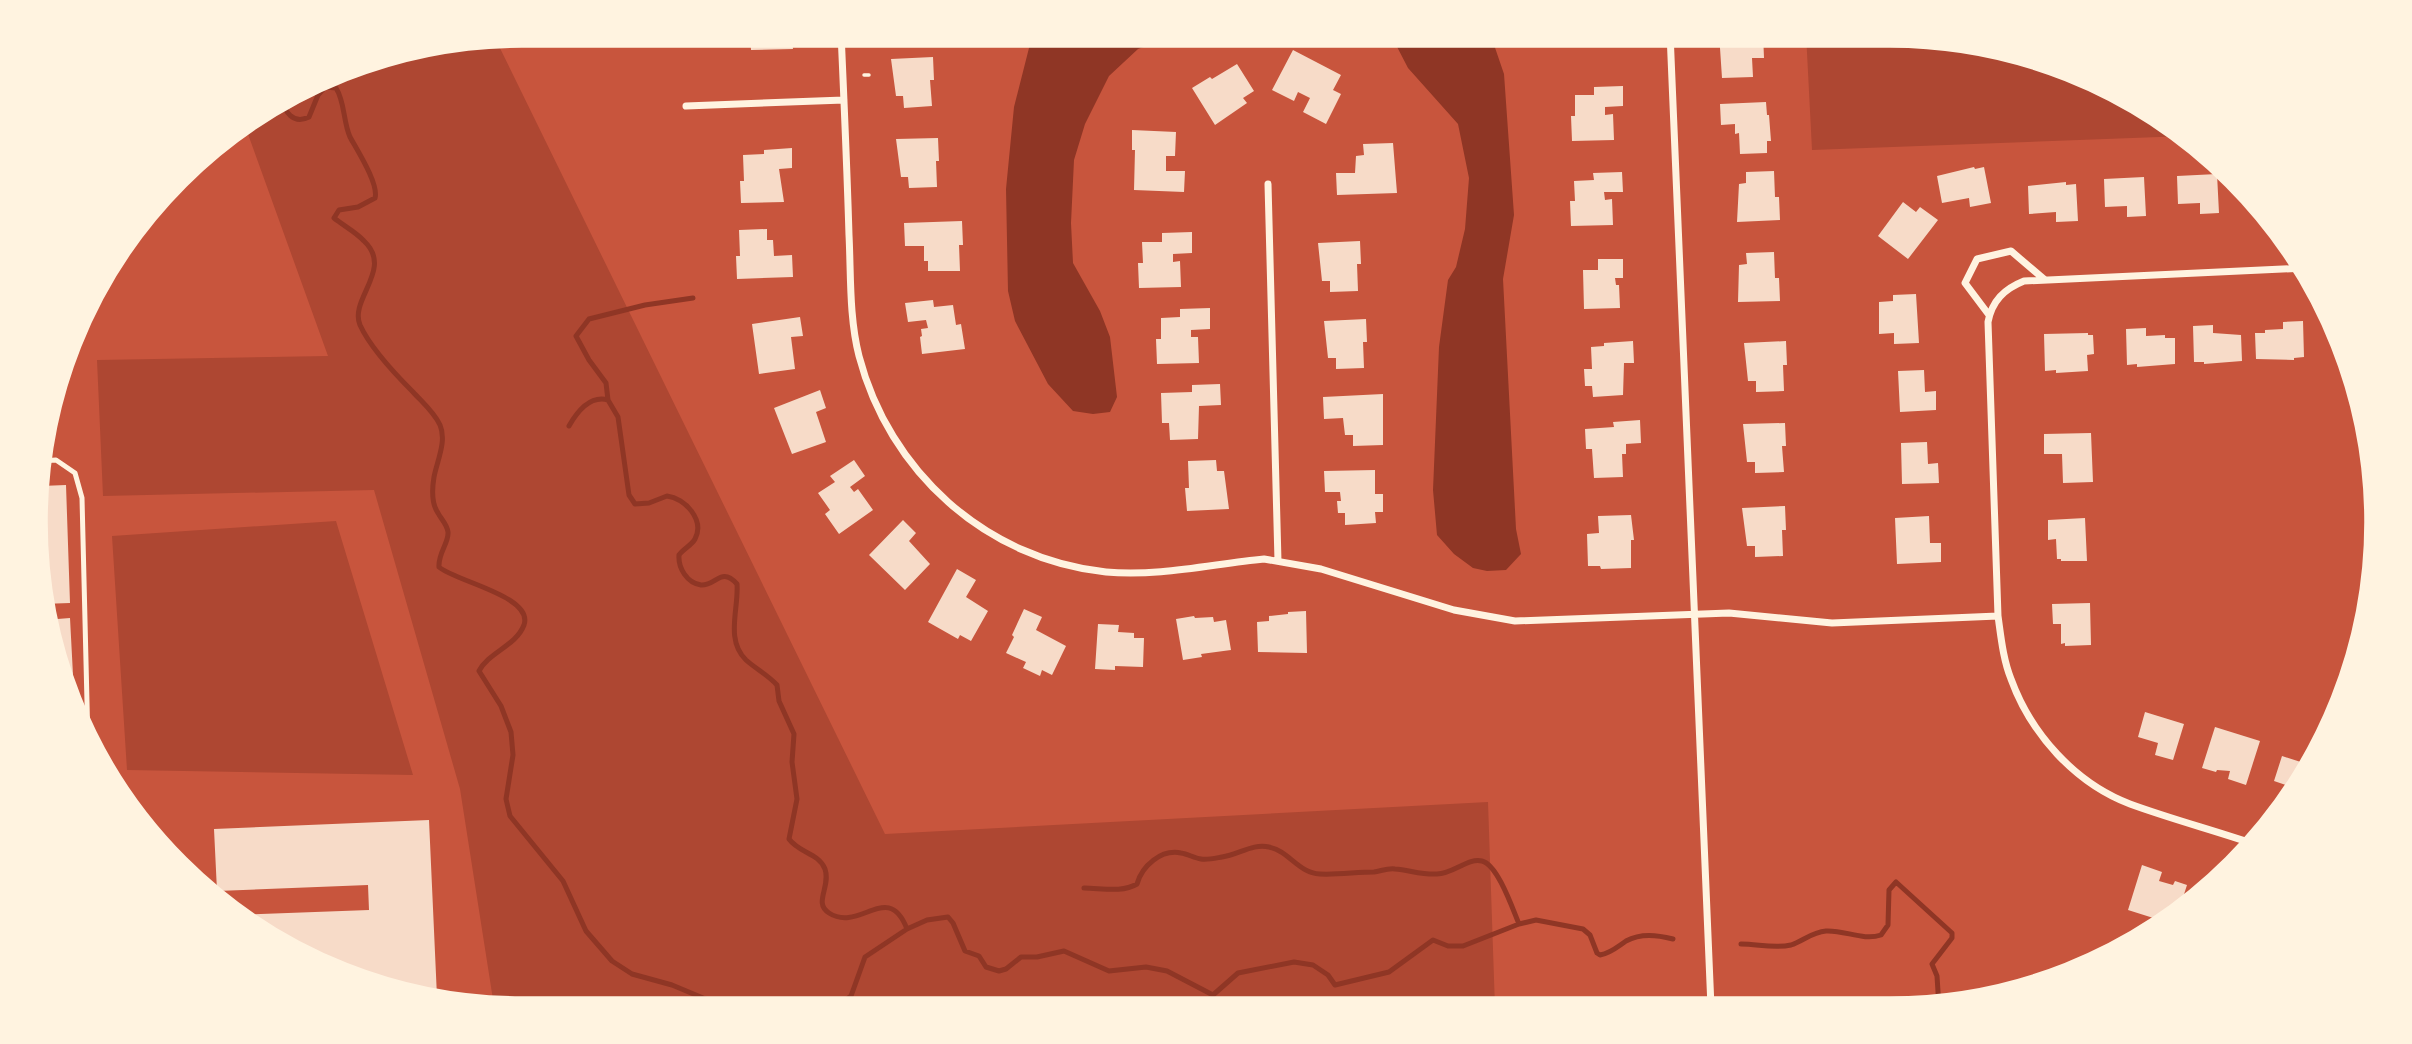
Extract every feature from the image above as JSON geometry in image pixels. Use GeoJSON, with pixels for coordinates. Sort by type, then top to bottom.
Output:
{"type":"FeatureCollection","features":[{"type":"Feature","properties":{"kind":"street"},"geometry":{"type":"LineString","coordinates":[[842,46],[852,308],[859,355],[870,392],[906,459],[929,486],[978,526],[1017,548],[1076,567],[1107,572],[1144,573],[1264,559],[1321,569],[1454,610],[1492,618],[1535,621],[1729,612],[1832,623],[1998,616]]}},
{"type":"Feature","properties":{"kind":"street"},"geometry":{"type":"LineString","coordinates":[[1671,46],[1711,998]]}},
{"type":"Feature","properties":{"kind":"street"},"geometry":{"type":"LineString","coordinates":[[686,106],[844,100]]}},
{"type":"Feature","properties":{"kind":"street"},"geometry":{"type":"LineString","coordinates":[[1268,184],[1278,561]]}},
{"type":"Feature","properties":{"kind":"street"},"geometry":{"type":"LineString","coordinates":[[1989,315],[1965,283],[1977,259],[2011,251],[2045,280]]}},
{"type":"Feature","properties":{"kind":"street"},"geometry":{"type":"LineString","coordinates":[[2244,841],[2128,803],[2097,787],[2052,749],[2021,703],[2003,651],[1998,616],[1988,352],[1989,315],[1996,300],[2010,287],[2024,281],[2293,269]]}},
{"type":"Feature","properties":{"kind":"lane"},"geometry":{"type":"LineString","coordinates":[[50,460],[56,460],[75,473],[82,498],[87,716]]}},
{"type":"Feature","properties":{"kind":"shaded area"},"geometry":{"type":"Polygon","coordinates":[[[1146,46],[1138,49],[1109,76],[1085,124],[1074,160],[1071,223],[1073,263],[1100,311],[1110,337],[1117,397],[1110,412],[1093,414],[1073,411],[1048,384],[1015,321],[1008,291],[1006,189],[1014,107],[1029,48],[1146,46]]]}},
{"type":"Feature","properties":{"kind":"shaded area"},"geometry":{"type":"Polygon","coordinates":[[[1397,46],[1494,46],[1504,74],[1514,215],[1503,279],[1516,529],[1521,554],[1506,570],[1487,571],[1473,568],[1454,554],[1437,535],[1433,490],[1439,347],[1448,280],[1456,267],[1465,229],[1469,178],[1458,124],[1408,68],[1397,46]]]}},
{"type":"Feature","properties":{"kind":"shaded area"},"geometry":{"type":"Polygon","coordinates":[[[1807,46],[1921,47],[2013,62],[2043,71],[2101,95],[2170,137],[1812,150],[1807,46]]]}},
{"type":"Feature","properties":{"kind":"shaded area"},"geometry":{"type":"Polygon","coordinates":[[[499,47],[885,834],[1488,802],[1495,998],[493,997],[460,789],[374,490],[103,496],[97,360],[328,356],[248,133],[311,95],[369,71],[429,55],[499,47]]]}},
{"type":"Feature","properties":{"kind":"shaded area"},"geometry":{"type":"Polygon","coordinates":[[[336,521],[413,775],[127,770],[112,536],[336,521]]]}},
{"type":"Feature","properties":{"kind":"building"},"geometry":{"type":"Polygon","coordinates":[[[751,46],[793,46],[793,49],[751,50],[751,46]]]}},
{"type":"Feature","properties":{"kind":"building"},"geometry":{"type":"Polygon","coordinates":[[[1720,46],[1764,46],[1764,58],[1752,58],[1753,77],[1722,78],[1720,46]]]}},
{"type":"Feature","properties":{"kind":"building"},"geometry":{"type":"Polygon","coordinates":[[[1293,50],[1341,75],[1333,90],[1341,94],[1326,124],[1303,112],[1310,98],[1298,92],[1294,101],[1272,90],[1293,50]]]}},
{"type":"Feature","properties":{"kind":"building"},"geometry":{"type":"Polygon","coordinates":[[[933,57],[934,80],[930,80],[932,106],[904,108],[903,96],[896,96],[891,59],[933,57]]]}},
{"type":"Feature","properties":{"kind":"building"},"geometry":{"type":"Polygon","coordinates":[[[1237,64],[1254,91],[1243,98],[1247,103],[1215,125],[1192,88],[1237,64]]]}},
{"type":"Feature","properties":{"kind":"building"},"geometry":{"type":"Polygon","coordinates":[[[1623,86],[1623,106],[1605,107],[1605,115],[1613,114],[1614,140],[1572,141],[1571,116],[1575,116],[1575,95],[1594,95],[1594,87],[1623,86]]]}},
{"type":"Feature","properties":{"kind":"building"},"geometry":{"type":"Polygon","coordinates":[[[1766,102],[1771,141],[1767,141],[1767,153],[1740,154],[1739,133],[1735,134],[1735,124],[1721,125],[1720,104],[1766,102]]]}},
{"type":"Feature","properties":{"kind":"building"},"geometry":{"type":"Polygon","coordinates":[[[1132,130],[1176,132],[1175,156],[1166,156],[1166,171],[1185,171],[1184,192],[1134,190],[1135,150],[1132,150],[1132,130]]]}},
{"type":"Feature","properties":{"kind":"building"},"geometry":{"type":"Polygon","coordinates":[[[938,138],[937,187],[909,188],[908,177],[901,177],[896,139],[938,138]]]}},
{"type":"Feature","properties":{"kind":"building"},"geometry":{"type":"Polygon","coordinates":[[[1393,143],[1397,193],[1337,195],[1336,173],[1355,173],[1356,156],[1364,155],[1363,144],[1393,143]]]}},
{"type":"Feature","properties":{"kind":"building"},"geometry":{"type":"Polygon","coordinates":[[[792,148],[792,168],[779,169],[784,202],[741,203],[743,155],[792,148]]]}},
{"type":"Feature","properties":{"kind":"building"},"geometry":{"type":"Polygon","coordinates":[[[1984,167],[1991,203],[1970,207],[1969,198],[1942,203],[1937,176],[1984,167]]]}},
{"type":"Feature","properties":{"kind":"building"},"geometry":{"type":"Polygon","coordinates":[[[1774,171],[1775,197],[1779,197],[1780,220],[1737,222],[1739,184],[1746,183],[1746,172],[1774,171]]]}},
{"type":"Feature","properties":{"kind":"building"},"geometry":{"type":"Polygon","coordinates":[[[1622,172],[1623,192],[1604,192],[1605,200],[1612,199],[1613,225],[1571,226],[1570,201],[1575,201],[1574,181],[1594,180],[1593,173],[1622,172]]]}},
{"type":"Feature","properties":{"kind":"building"},"geometry":{"type":"Polygon","coordinates":[[[2215,174],[2219,213],[2200,214],[2200,203],[2178,204],[2177,176],[2215,174]]]}},
{"type":"Feature","properties":{"kind":"building"},"geometry":{"type":"Polygon","coordinates":[[[2144,177],[2146,216],[2127,217],[2127,206],[2105,207],[2104,179],[2144,177]]]}},
{"type":"Feature","properties":{"kind":"building"},"geometry":{"type":"Polygon","coordinates":[[[2066,182],[2066,185],[2076,184],[2078,221],[2056,222],[2056,212],[2029,214],[2028,186],[2066,182]]]}},
{"type":"Feature","properties":{"kind":"building"},"geometry":{"type":"Polygon","coordinates":[[[1903,202],[1916,212],[1920,207],[1938,220],[1908,259],[1878,236],[1903,202]]]}},
{"type":"Feature","properties":{"kind":"building"},"geometry":{"type":"Polygon","coordinates":[[[962,221],[960,271],[928,271],[928,261],[924,261],[924,246],[905,246],[904,223],[962,221]]]}},
{"type":"Feature","properties":{"kind":"building"},"geometry":{"type":"Polygon","coordinates":[[[767,229],[767,240],[773,240],[774,256],[792,255],[793,277],[737,279],[739,230],[767,229]]]}},
{"type":"Feature","properties":{"kind":"building"},"geometry":{"type":"Polygon","coordinates":[[[1192,232],[1192,253],[1173,254],[1173,262],[1180,261],[1181,287],[1139,288],[1138,263],[1143,263],[1142,242],[1162,242],[1162,233],[1192,232]]]}},
{"type":"Feature","properties":{"kind":"building"},"geometry":{"type":"Polygon","coordinates":[[[1360,241],[1358,291],[1330,292],[1330,281],[1322,281],[1318,243],[1360,241]]]}},
{"type":"Feature","properties":{"kind":"building"},"geometry":{"type":"Polygon","coordinates":[[[1774,252],[1775,278],[1779,278],[1780,301],[1738,302],[1739,265],[1747,264],[1746,253],[1774,252]]]}},
{"type":"Feature","properties":{"kind":"building"},"geometry":{"type":"Polygon","coordinates":[[[1598,259],[1623,259],[1623,278],[1615,278],[1616,285],[1619,285],[1620,308],[1584,309],[1583,270],[1598,270],[1598,259]]]}},
{"type":"Feature","properties":{"kind":"building"},"geometry":{"type":"Polygon","coordinates":[[[1916,294],[1919,343],[1894,344],[1894,333],[1879,334],[1879,302],[1893,301],[1893,295],[1916,294]]]}},
{"type":"Feature","properties":{"kind":"building"},"geometry":{"type":"Polygon","coordinates":[[[933,300],[934,307],[953,305],[956,325],[961,324],[965,349],[922,354],[920,337],[921,329],[928,328],[926,320],[908,322],[905,303],[933,300]]]}},
{"type":"Feature","properties":{"kind":"building"},"geometry":{"type":"Polygon","coordinates":[[[1210,308],[1210,329],[1191,330],[1191,337],[1198,337],[1199,363],[1157,364],[1156,339],[1161,339],[1161,318],[1180,317],[1180,309],[1210,308]]]}},
{"type":"Feature","properties":{"kind":"building"},"geometry":{"type":"Polygon","coordinates":[[[800,317],[803,336],[791,337],[795,369],[759,374],[752,324],[800,317]]]}},
{"type":"Feature","properties":{"kind":"building"},"geometry":{"type":"Polygon","coordinates":[[[1366,319],[1364,368],[1336,369],[1336,358],[1328,358],[1324,321],[1366,319]]]}},
{"type":"Feature","properties":{"kind":"building"},"geometry":{"type":"Polygon","coordinates":[[[2303,321],[2304,357],[2294,360],[2256,359],[2255,333],[2283,329],[2283,322],[2303,321]]]}},
{"type":"Feature","properties":{"kind":"building"},"geometry":{"type":"Polygon","coordinates":[[[2213,325],[2213,333],[2241,335],[2242,361],[2204,364],[2194,362],[2193,326],[2213,325]]]}},
{"type":"Feature","properties":{"kind":"building"},"geometry":{"type":"Polygon","coordinates":[[[2146,328],[2146,336],[2165,335],[2165,338],[2175,338],[2175,364],[2137,367],[2137,364],[2127,365],[2126,329],[2146,328]]]}},
{"type":"Feature","properties":{"kind":"building"},"geometry":{"type":"Polygon","coordinates":[[[2044,334],[2093,335],[2094,354],[2087,355],[2088,371],[2045,371],[2044,334]]]}},
{"type":"Feature","properties":{"kind":"building"},"geometry":{"type":"Polygon","coordinates":[[[1633,341],[1634,363],[1624,363],[1623,395],[1593,397],[1592,386],[1585,386],[1584,369],[1592,369],[1591,347],[1604,346],[1604,343],[1633,341]]]}},
{"type":"Feature","properties":{"kind":"building"},"geometry":{"type":"Polygon","coordinates":[[[1786,341],[1784,391],[1756,392],[1756,381],[1748,381],[1744,343],[1786,341]]]}},
{"type":"Feature","properties":{"kind":"building"},"geometry":{"type":"Polygon","coordinates":[[[1924,370],[1925,392],[1936,391],[1936,410],[1900,412],[1898,371],[1924,370]]]}},
{"type":"Feature","properties":{"kind":"building"},"geometry":{"type":"Polygon","coordinates":[[[1220,384],[1221,405],[1199,406],[1198,439],[1170,440],[1169,423],[1162,423],[1161,393],[1192,392],[1192,385],[1220,384]]]}},
{"type":"Feature","properties":{"kind":"building"},"geometry":{"type":"Polygon","coordinates":[[[820,390],[826,408],[816,412],[826,442],[792,454],[774,408],[820,390]]]}},
{"type":"Feature","properties":{"kind":"building"},"geometry":{"type":"Polygon","coordinates":[[[1383,394],[1383,445],[1353,446],[1353,435],[1345,435],[1343,418],[1324,419],[1323,397],[1383,394]]]}},
{"type":"Feature","properties":{"kind":"building"},"geometry":{"type":"Polygon","coordinates":[[[1640,420],[1641,443],[1626,444],[1626,454],[1622,454],[1623,477],[1594,478],[1592,449],[1586,449],[1585,429],[1614,427],[1613,422],[1640,420]]]}},
{"type":"Feature","properties":{"kind":"building"},"geometry":{"type":"Polygon","coordinates":[[[1785,423],[1786,446],[1782,446],[1784,472],[1755,473],[1755,462],[1747,462],[1743,424],[1785,423]]]}},
{"type":"Feature","properties":{"kind":"building"},"geometry":{"type":"Polygon","coordinates":[[[2091,433],[2093,482],[2063,483],[2062,454],[2044,454],[2044,434],[2091,433]]]}},
{"type":"Feature","properties":{"kind":"building"},"geometry":{"type":"Polygon","coordinates":[[[1927,442],[1928,464],[1938,463],[1939,483],[1902,484],[1901,443],[1927,442]]]}},
{"type":"Feature","properties":{"kind":"building"},"geometry":{"type":"Polygon","coordinates":[[[854,460],[865,476],[850,487],[854,492],[858,489],[873,510],[839,534],[825,514],[830,510],[818,493],[835,482],[830,476],[854,460]]]}},
{"type":"Feature","properties":{"kind":"building"},"geometry":{"type":"Polygon","coordinates":[[[1216,460],[1217,471],[1224,471],[1229,509],[1187,511],[1185,488],[1189,488],[1188,461],[1216,460]]]}},
{"type":"Feature","properties":{"kind":"building"},"geometry":{"type":"Polygon","coordinates":[[[1375,470],[1375,494],[1383,494],[1383,512],[1375,512],[1376,523],[1345,525],[1345,513],[1338,513],[1337,501],[1341,501],[1340,492],[1325,492],[1324,471],[1375,470]]]}},
{"type":"Feature","properties":{"kind":"building"},"geometry":{"type":"Polygon","coordinates":[[[66,485],[70,603],[53,604],[47,553],[48,486],[66,485]]]}},
{"type":"Feature","properties":{"kind":"building"},"geometry":{"type":"Polygon","coordinates":[[[1785,506],[1783,556],[1755,557],[1755,546],[1747,546],[1742,508],[1785,506]]]}},
{"type":"Feature","properties":{"kind":"building"},"geometry":{"type":"Polygon","coordinates":[[[1631,515],[1634,540],[1631,540],[1631,568],[1601,569],[1600,566],[1588,566],[1587,534],[1599,533],[1598,516],[1631,515]]]}},
{"type":"Feature","properties":{"kind":"building"},"geometry":{"type":"Polygon","coordinates":[[[1929,516],[1930,543],[1941,543],[1941,562],[1897,564],[1895,518],[1929,516]]]}},
{"type":"Feature","properties":{"kind":"building"},"geometry":{"type":"Polygon","coordinates":[[[2085,518],[2087,561],[2057,559],[2056,539],[2048,540],[2048,520],[2085,518]]]}},
{"type":"Feature","properties":{"kind":"building"},"geometry":{"type":"Polygon","coordinates":[[[903,520],[916,533],[909,541],[930,564],[905,590],[869,555],[903,520]]]}},
{"type":"Feature","properties":{"kind":"building"},"geometry":{"type":"Polygon","coordinates":[[[957,569],[976,580],[966,597],[988,611],[971,641],[960,635],[958,639],[928,622],[957,569]]]}},
{"type":"Feature","properties":{"kind":"building"},"geometry":{"type":"Polygon","coordinates":[[[2090,603],[2091,645],[2061,644],[2061,624],[2053,624],[2052,604],[2090,603]]]}},
{"type":"Feature","properties":{"kind":"building"},"geometry":{"type":"Polygon","coordinates":[[[1024,609],[1042,617],[1036,630],[1066,646],[1052,675],[1042,670],[1040,676],[1023,668],[1026,662],[1006,653],[1024,609]]]}},
{"type":"Feature","properties":{"kind":"building"},"geometry":{"type":"Polygon","coordinates":[[[1306,611],[1307,653],[1258,652],[1257,622],[1269,621],[1269,616],[1306,611]]]}},
{"type":"Feature","properties":{"kind":"building"},"geometry":{"type":"Polygon","coordinates":[[[1213,617],[1214,622],[1226,620],[1231,650],[1201,654],[1202,657],[1183,660],[1176,619],[1213,617]]]}},
{"type":"Feature","properties":{"kind":"building"},"geometry":{"type":"Polygon","coordinates":[[[70,618],[73,681],[62,645],[56,619],[70,618]]]}},
{"type":"Feature","properties":{"kind":"building"},"geometry":{"type":"Polygon","coordinates":[[[1098,624],[1119,625],[1118,632],[1134,633],[1134,638],[1144,638],[1143,667],[1115,666],[1115,670],[1095,669],[1098,624]]]}},
{"type":"Feature","properties":{"kind":"building"},"geometry":{"type":"Polygon","coordinates":[[[2145,712],[2184,724],[2173,760],[2155,755],[2158,743],[2138,737],[2145,712]]]}},
{"type":"Feature","properties":{"kind":"building"},"geometry":{"type":"Polygon","coordinates":[[[2215,727],[2260,741],[2246,785],[2228,779],[2230,771],[2216,772],[2202,768],[2215,727]]]}},
{"type":"Feature","properties":{"kind":"building"},"geometry":{"type":"Polygon","coordinates":[[[2282,756],[2302,762],[2287,785],[2274,781],[2282,756]]]}},
{"type":"Feature","properties":{"kind":"building"},"geometry":{"type":"Polygon","coordinates":[[[429,820],[437,990],[399,982],[340,962],[284,935],[252,914],[369,910],[368,885],[221,891],[217,887],[214,829],[429,820]]]}},
{"type":"Feature","properties":{"kind":"building"},"geometry":{"type":"Polygon","coordinates":[[[2142,865],[2162,872],[2159,881],[2173,885],[2175,881],[2187,885],[2183,898],[2154,918],[2128,910],[2142,865]]]}},
{"type":"Feature","properties":{"kind":"waterway"},"geometry":{"type":"LineString","coordinates":[[328,87],[336,88],[350,137],[374,184],[375,198],[358,207],[339,210],[334,218],[361,238],[372,252],[373,273],[360,305],[360,325],[384,360],[435,416],[442,431],[433,496],[434,505],[448,532],[439,567],[491,590],[517,606],[524,615],[524,625],[520,632],[483,664],[479,671],[501,706],[511,732],[513,755],[506,799],[510,816],[563,881],[586,931],[612,961],[632,974],[672,985],[703,998]]}},
{"type":"Feature","properties":{"kind":"waterway"},"geometry":{"type":"LineString","coordinates":[[285,109],[294,118],[309,117],[323,90]]}},
{"type":"Feature","properties":{"kind":"waterway"},"geometry":{"type":"LineString","coordinates":[[693,298],[645,305],[589,319],[576,336],[606,383],[608,400],[618,417],[629,495],[635,504],[649,503],[667,496],[686,505],[695,518],[697,532],[694,541],[679,555],[684,574],[701,585],[723,577],[737,584],[734,624],[736,643],[746,660],[777,685],[779,701],[794,734],[792,762],[797,799],[789,839],[818,860],[825,869],[826,882],[822,899],[824,909],[840,917],[852,917],[882,908],[891,909],[899,915],[907,929]]}},
{"type":"Feature","properties":{"kind":"waterway"},"geometry":{"type":"LineString","coordinates":[[569,426],[580,410],[590,402],[608,400]]}},
{"type":"Feature","properties":{"kind":"waterway"},"geometry":{"type":"LineString","coordinates":[[1084,888],[1131,887],[1137,884],[1143,871],[1153,860],[1174,852],[1206,859],[1263,846],[1276,849],[1312,873],[1327,874],[1392,869],[1437,874],[1477,860],[1488,864],[1494,871],[1519,924]]}},
{"type":"Feature","properties":{"kind":"waterway"},"geometry":{"type":"LineString","coordinates":[[1741,944],[1785,946],[1826,931],[1867,937],[1881,935],[1888,925],[1889,890],[1896,882],[1952,933],[1952,938],[1932,964],[1937,976],[1938,995]]}},
{"type":"Feature","properties":{"kind":"waterway"},"geometry":{"type":"LineString","coordinates":[[848,998],[865,957],[907,929],[927,920],[948,917],[965,951],[979,956],[986,967],[999,971],[1021,957],[1037,957],[1064,951],[1109,971],[1146,967],[1167,971],[1213,995],[1238,973],[1294,962],[1313,965],[1328,975],[1335,985],[1389,972],[1433,940],[1448,946],[1463,946],[1536,920],[1583,929],[1590,935],[1600,955],[1637,937],[1673,939]]}}]}
